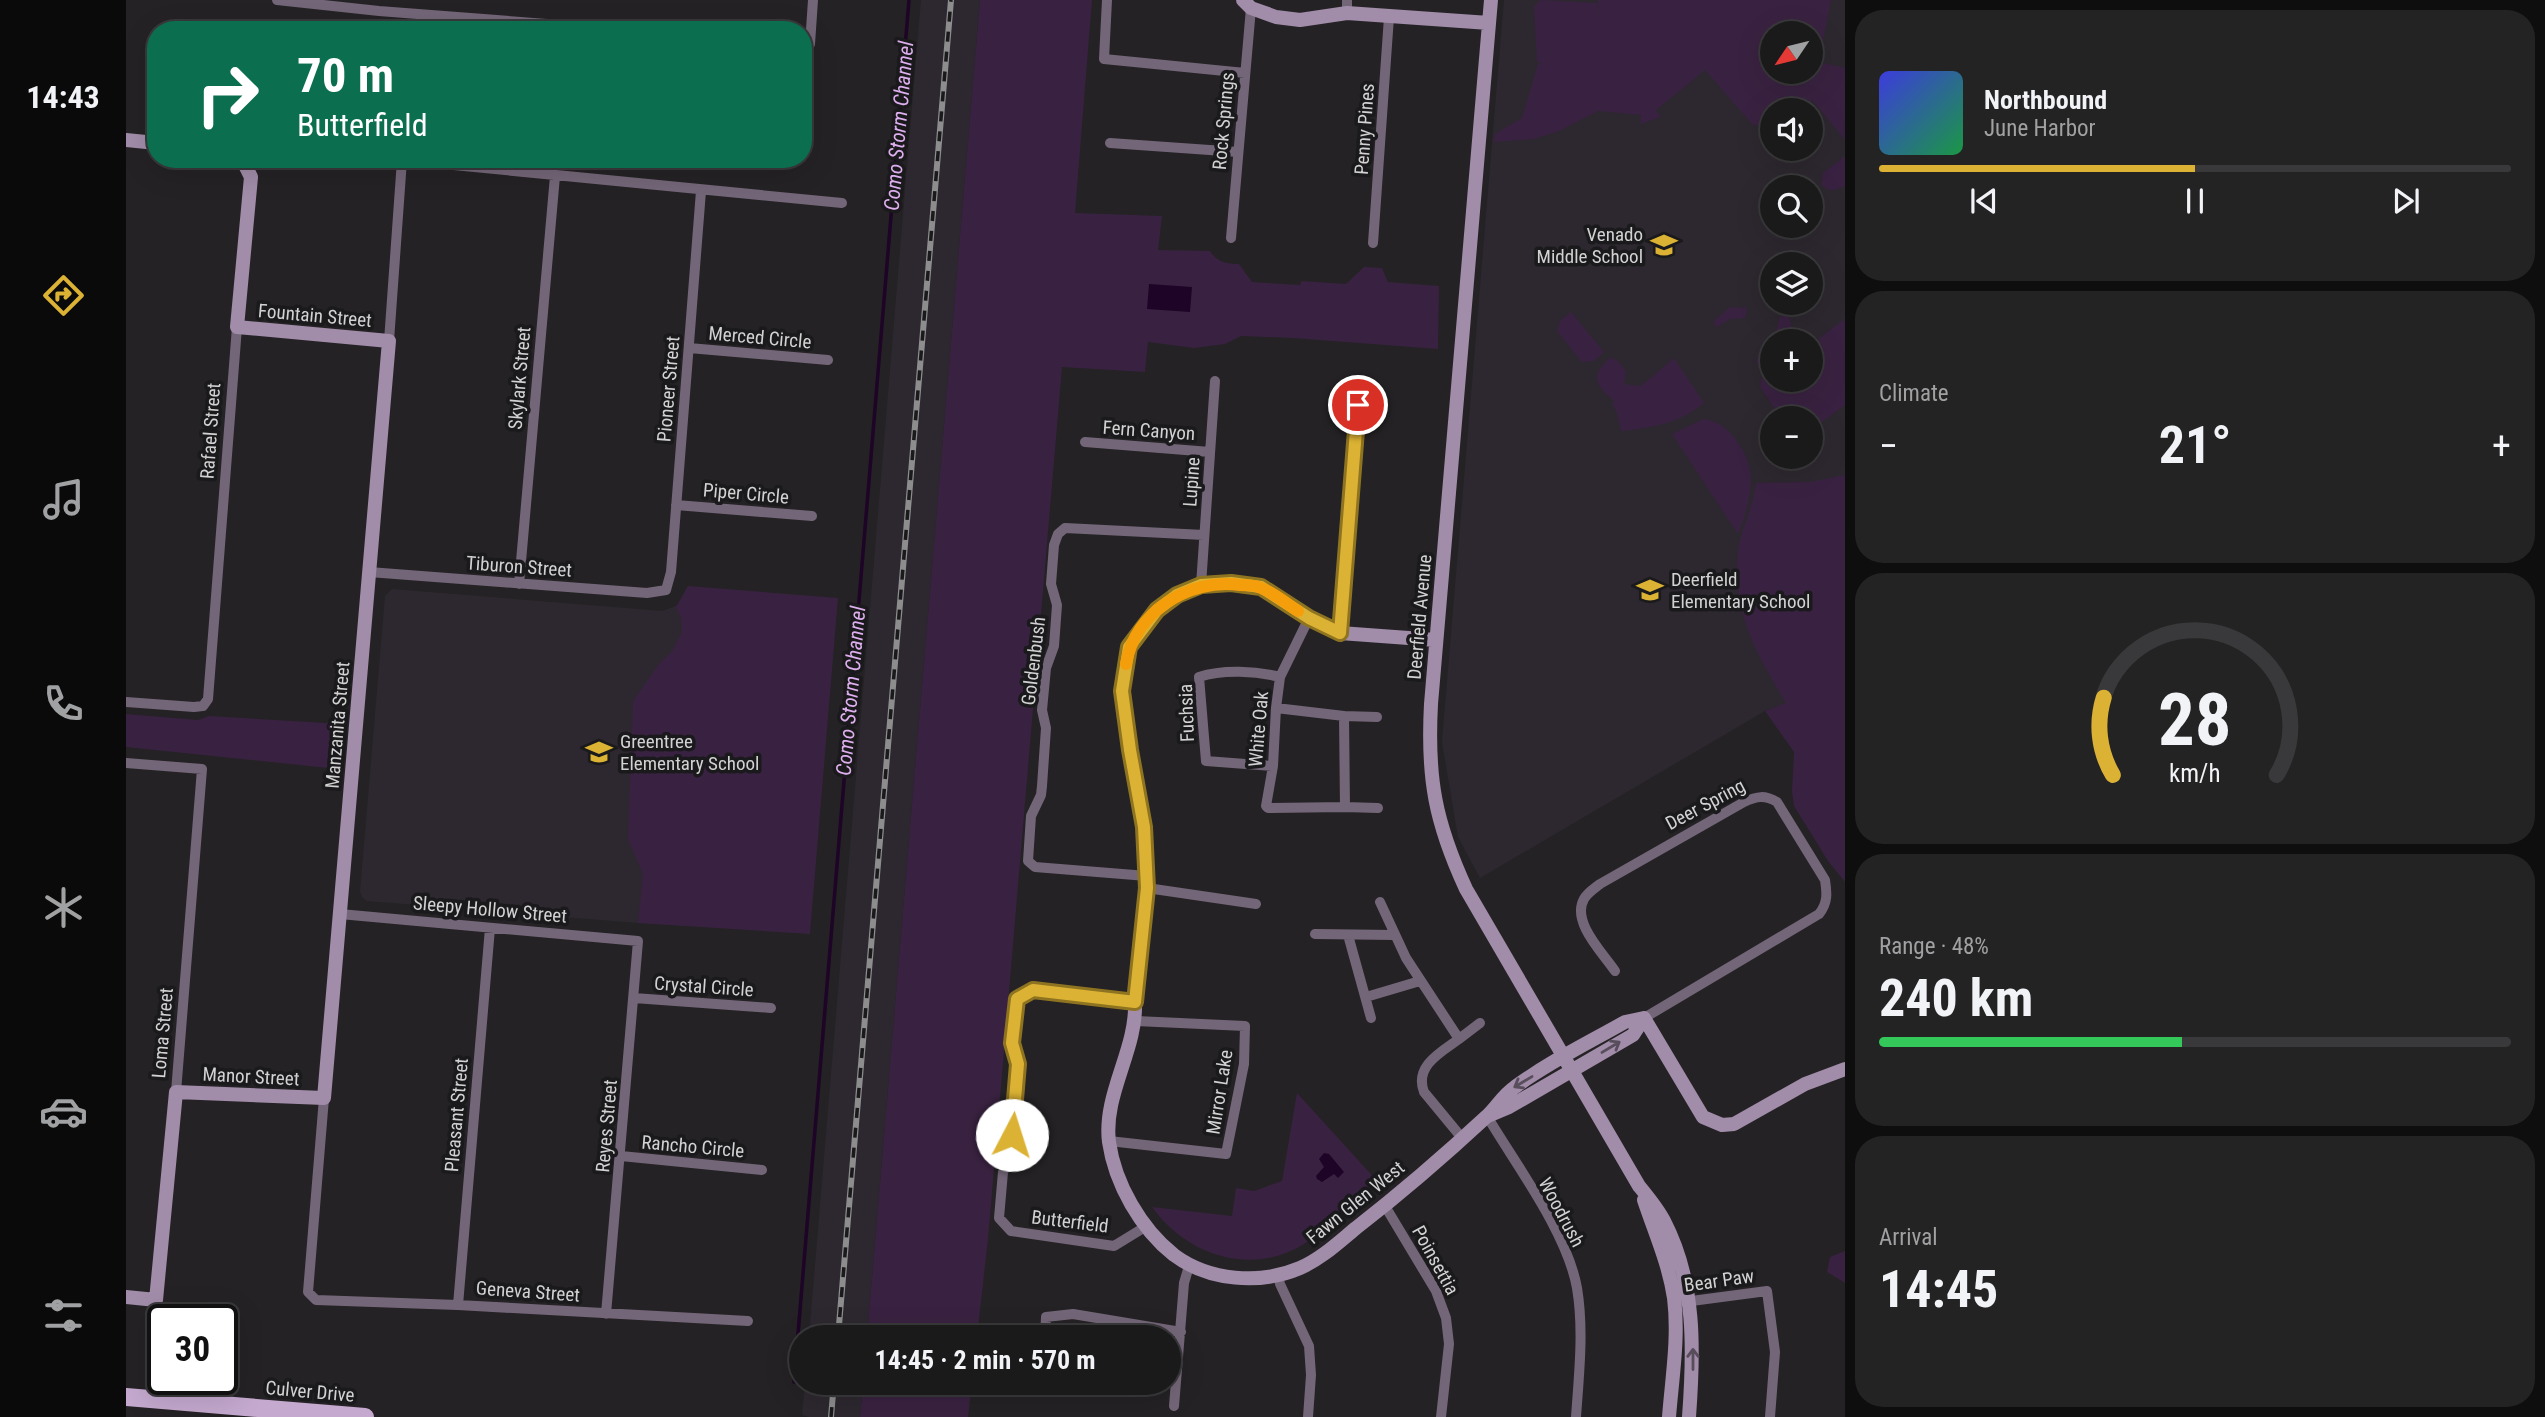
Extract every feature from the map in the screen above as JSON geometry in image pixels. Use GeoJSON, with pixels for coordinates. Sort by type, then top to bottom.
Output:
{"type":"FeatureCollection","features":[{"type":"Feature","properties":{"kind":"main road","name":"Culver Drive"},"geometry":{"type":"LineString","coordinates":[[126,1397],[365,1417]]}},
{"type":"Feature","properties":{"kind":"street"},"geometry":{"type":"LineString","coordinates":[[277,0],[379,5],[536,21]]}},
{"type":"Feature","properties":{"kind":"street"},"geometry":{"type":"LineString","coordinates":[[810,21],[813,0]]}},
{"type":"Feature","properties":{"kind":"street"},"geometry":{"type":"LineString","coordinates":[[1107,0],[1104,59],[1245,73]]}},
{"type":"Feature","properties":{"kind":"street","name":"Deerfield Avenue"},"geometry":{"type":"LineString","coordinates":[[1491,0],[1436,640],[1429,746],[1432,789],[1448,851],[1466,889],[1639,1186],[1663,1219],[1676,1248],[1690,1301],[1693,1365],[1689,1417]]}},
{"type":"Feature","properties":{"kind":"street"},"geometry":{"type":"LineString","coordinates":[[1247,4],[1276,17],[1300,20],[1347,6],[1389,17],[1489,23]]}},
{"type":"Feature","properties":{"kind":"street","name":"Rock Springs"},"geometry":{"type":"LineString","coordinates":[[1231,238],[1245,73],[1247,4]]}},
{"type":"Feature","properties":{"kind":"street","name":"Penny Pines"},"geometry":{"type":"LineString","coordinates":[[1373,243],[1389,17]]}},
{"type":"Feature","properties":{"kind":"street"},"geometry":{"type":"LineString","coordinates":[[126,140],[147,142]]}},
{"type":"Feature","properties":{"kind":"street"},"geometry":{"type":"LineString","coordinates":[[1110,143],[1238,152]]}},
{"type":"Feature","properties":{"kind":"street","name":"Rafael Street"},"geometry":{"type":"LineString","coordinates":[[126,702],[203,706],[208,699],[251,177],[247,168]]}},
{"type":"Feature","properties":{"kind":"street","name":"Manzanita Street"},"geometry":{"type":"LineString","coordinates":[[308,1293],[401,168]]}},
{"type":"Feature","properties":{"kind":"street"},"geometry":{"type":"LineString","coordinates":[[478,168],[842,203]]}},
{"type":"Feature","properties":{"kind":"street","name":"Skylark Street"},"geometry":{"type":"LineString","coordinates":[[519,584],[555,176]]}},
{"type":"Feature","properties":{"kind":"street","name":"Pioneer Street"},"geometry":{"type":"LineString","coordinates":[[666,590],[671,572],[701,191]]}},
{"type":"Feature","properties":{"kind":"street","name":"Fountain Street"},"geometry":{"type":"LineString","coordinates":[[237,327],[388,341]]}},
{"type":"Feature","properties":{"kind":"street","name":"Merced Circle"},"geometry":{"type":"LineString","coordinates":[[689,348],[828,360]]}},
{"type":"Feature","properties":{"kind":"street"},"geometry":{"type":"LineString","coordinates":[[1340,633],[1360,380]]}},
{"type":"Feature","properties":{"kind":"street","name":"Lupine"},"geometry":{"type":"LineString","coordinates":[[1201,585],[1215,381]]}},
{"type":"Feature","properties":{"kind":"street","name":"Fern Canyon"},"geometry":{"type":"LineString","coordinates":[[1085,442],[1210,452]]}},
{"type":"Feature","properties":{"kind":"street","name":"Piper Circle"},"geometry":{"type":"LineString","coordinates":[[676,505],[812,516]]}},
{"type":"Feature","properties":{"kind":"street","name":"Goldenbush"},"geometry":{"type":"LineString","coordinates":[[1147,882],[1035,867],[1028,861],[1031,816],[1041,796],[1046,728],[1042,710],[1046,668],[1053,652],[1057,605],[1051,579],[1054,545],[1058,534],[1065,528],[1204,535]]}},
{"type":"Feature","properties":{"kind":"street","name":"Tiburon Street"},"geometry":{"type":"LineString","coordinates":[[369,572],[646,593],[666,590]]}},
{"type":"Feature","properties":{"kind":"street"},"geometry":{"type":"LineString","coordinates":[[1201,585],[1231,583],[1261,587],[1309,618],[1340,633],[1436,640]]}},
{"type":"Feature","properties":{"kind":"street","name":"Fawn Glen West"},"geometry":{"type":"LineString","coordinates":[[1201,585],[1177,595],[1157,610],[1129,647],[1122,691],[1144,827],[1147,882],[1135,1002],[1136,1021],[1110,1116],[1109,1141],[1116,1169],[1145,1227],[1163,1247],[1189,1266],[1231,1278],[1255,1279],[1302,1267],[1332,1248],[1385,1206],[1487,1116],[1514,1087],[1565,1057]]}},
{"type":"Feature","properties":{"kind":"street","name":"White Oak"},"geometry":{"type":"LineString","coordinates":[[1309,618],[1280,677],[1267,807],[1345,807]]}},
{"type":"Feature","properties":{"kind":"street","name":"Fuchsia"},"geometry":{"type":"LineString","coordinates":[[1273,766],[1206,761],[1199,677],[1250,672],[1280,677]]}},
{"type":"Feature","properties":{"kind":"street"},"geometry":{"type":"LineString","coordinates":[[1276,708],[1377,717]]}},
{"type":"Feature","properties":{"kind":"street"},"geometry":{"type":"LineString","coordinates":[[1344,716],[1345,807],[1378,808]]}},
{"type":"Feature","properties":{"kind":"street","name":"Loma Street"},"geometry":{"type":"LineString","coordinates":[[126,763],[202,769],[156,1300],[126,1297]]}},
{"type":"Feature","properties":{"kind":"street","name":"Deer Spring"},"geometry":{"type":"LineString","coordinates":[[1565,1057],[1625,1022],[1644,1018],[1819,914],[1825,907],[1825,880],[1777,802],[1768,797],[1756,797],[1744,802],[1600,884],[1584,898],[1580,912],[1586,930],[1615,971]]}},
{"type":"Feature","properties":{"kind":"street"},"geometry":{"type":"LineString","coordinates":[[1147,882],[1256,904]]}},
{"type":"Feature","properties":{"kind":"street"},"geometry":{"type":"LineString","coordinates":[[1380,902],[1394,935],[1420,981],[1459,1039]]}},
{"type":"Feature","properties":{"kind":"street","name":"Sleepy Hollow Street"},"geometry":{"type":"LineString","coordinates":[[340,914],[638,941]]}},
{"type":"Feature","properties":{"kind":"street","name":"Pleasant Street"},"geometry":{"type":"LineString","coordinates":[[458,1305],[489,928]]}},
{"type":"Feature","properties":{"kind":"street"},"geometry":{"type":"LineString","coordinates":[[1315,934],[1394,935]]}},
{"type":"Feature","properties":{"kind":"street"},"geometry":{"type":"LineString","coordinates":[[1348,935],[1371,1017]]}},
{"type":"Feature","properties":{"kind":"street","name":"Reyes Street"},"geometry":{"type":"LineString","coordinates":[[606,1314],[638,941]]}},
{"type":"Feature","properties":{"kind":"street"},"geometry":{"type":"LineString","coordinates":[[1366,997],[1420,981]]}},
{"type":"Feature","properties":{"kind":"street","name":"Butterfield"},"geometry":{"type":"LineString","coordinates":[[1135,1002],[1033,990],[1017,999],[1012,1043],[1018,1064],[1017,1078],[1010,1158],[1003,1172],[999,1218],[1012,1231],[1114,1246],[1145,1227]]}},
{"type":"Feature","properties":{"kind":"street","name":"Crystal Circle"},"geometry":{"type":"LineString","coordinates":[[634,998],[771,1009]]}},
{"type":"Feature","properties":{"kind":"street"},"geometry":{"type":"LineString","coordinates":[[1644,1018],[1703,1117],[1722,1125],[1734,1124],[1805,1084],[1845,1069]]}},
{"type":"Feature","properties":{"kind":"street","name":"Deer Spring"},"geometry":{"type":"LineString","coordinates":[[1573,1071],[1633,1035],[1644,1018]]}},
{"type":"Feature","properties":{"kind":"street","name":"Mirror Lake"},"geometry":{"type":"LineString","coordinates":[[1109,1141],[1226,1154],[1244,1065],[1245,1026],[1136,1021]]}},
{"type":"Feature","properties":{"kind":"street"},"geometry":{"type":"LineString","coordinates":[[1462,1138],[1424,1092],[1421,1076],[1429,1061],[1480,1023]]}},
{"type":"Feature","properties":{"kind":"street","name":"Fawn Glen West"},"geometry":{"type":"LineString","coordinates":[[1487,1116],[1509,1108],[1573,1071]]}},
{"type":"Feature","properties":{"kind":"street","name":"Manor Street"},"geometry":{"type":"LineString","coordinates":[[176,1092],[324,1098]]}},
{"type":"Feature","properties":{"kind":"street","name":"Woodrush"},"geometry":{"type":"LineString","coordinates":[[1487,1116],[1557,1231],[1571,1267],[1581,1322],[1576,1417]]}},
{"type":"Feature","properties":{"kind":"street","name":"Rancho Circle"},"geometry":{"type":"LineString","coordinates":[[621,1156],[762,1170]]}},
{"type":"Feature","properties":{"kind":"street","name":"Deerfield Avenue"},"geometry":{"type":"LineString","coordinates":[[1639,1186],[1668,1270],[1674,1303],[1670,1417]]}},
{"type":"Feature","properties":{"kind":"street","name":"Poinsettia"},"geometry":{"type":"LineString","coordinates":[[1385,1206],[1436,1292],[1446,1318],[1448,1344],[1441,1417]]}},
{"type":"Feature","properties":{"kind":"street"},"geometry":{"type":"LineString","coordinates":[[1181,1332],[1184,1283],[1189,1266]]}},
{"type":"Feature","properties":{"kind":"street"},"geometry":{"type":"LineString","coordinates":[[1278,1275],[1309,1346],[1311,1375],[1308,1417]]}},
{"type":"Feature","properties":{"kind":"street","name":"Bear Paw"},"geometry":{"type":"LineString","coordinates":[[1674,1303],[1767,1291],[1775,1352],[1770,1417]]}},
{"type":"Feature","properties":{"kind":"street","name":"Geneva Street"},"geometry":{"type":"LineString","coordinates":[[308,1293],[317,1300],[748,1321]]}},
{"type":"Feature","properties":{"kind":"street"},"geometry":{"type":"LineString","coordinates":[[1046,1325],[1046,1317],[1073,1314],[1139,1325]]}},
{"type":"Feature","properties":{"kind":"street"},"geometry":{"type":"LineString","coordinates":[[1174,1406],[1175,1395]]}},
{"type":"Feature","properties":{"kind":"shaded area"},"geometry":{"type":"Polygon","coordinates":[[[921,0],[980,0],[868,1325],[810,1325],[921,0]]]}},
{"type":"Feature","properties":{"kind":"shaded area"},"geometry":{"type":"Polygon","coordinates":[[[980,0],[1092,0],[1075,213],[1162,216],[1158,250],[1210,251],[1222,262],[1239,264],[1252,282],[1346,284],[1364,267],[1382,268],[1388,282],[1439,286],[1438,349],[1241,336],[1225,344],[1194,348],[1148,342],[1145,372],[1062,367],[988,1239],[978,1325],[868,1325],[980,0]]]}},
{"type":"Feature","properties":{"kind":"shaded area"},"geometry":{"type":"Polygon","coordinates":[[[1504,0],[1845,0],[1845,693],[1828,689],[1765,711],[1480,878],[1458,837],[1442,742],[1504,0]]]}},
{"type":"Feature","properties":{"kind":"shaded area"},"geometry":{"type":"Polygon","coordinates":[[[1540,0],[1597,3],[1599,17],[1598,0],[1831,0],[1824,36],[1824,21],[1760,21],[1760,84],[1824,84],[1824,63],[1845,68],[1845,140],[1823,113],[1823,98],[1760,98],[1760,125],[1753,125],[1705,70],[1656,110],[1661,117],[1640,124],[1641,115],[1598,111],[1559,131],[1533,139],[1494,142],[1495,134],[1522,118],[1538,64],[1542,63],[1537,62],[1534,7],[1540,0]]]}},
{"type":"Feature","properties":{"kind":"shaded area"},"geometry":{"type":"Polygon","coordinates":[[[1845,156],[1845,186],[1826,189],[1823,186],[1823,173],[1845,156]]]}},
{"type":"Feature","properties":{"kind":"shaded area"},"geometry":{"type":"Polygon","coordinates":[[[1149,284],[1192,287],[1190,312],[1147,309],[1149,284]]]}},
{"type":"Feature","properties":{"kind":"shaded area"},"geometry":{"type":"Polygon","coordinates":[[[1730,307],[1747,308],[1745,318],[1730,319],[1717,327],[1713,322],[1730,307]]]}},
{"type":"Feature","properties":{"kind":"shaded area"},"geometry":{"type":"Polygon","coordinates":[[[1571,312],[1604,352],[1594,361],[1582,362],[1557,331],[1560,321],[1571,312]]]}},
{"type":"Feature","properties":{"kind":"shaded area"},"geometry":{"type":"Polygon","coordinates":[[[1783,315],[1789,315],[1793,329],[1777,329],[1783,315]]]}},
{"type":"Feature","properties":{"kind":"shaded area"},"geometry":{"type":"Polygon","coordinates":[[[1845,319],[1845,405],[1823,421],[1823,406],[1773,406],[1763,392],[1823,392],[1823,335],[1845,319]]]}},
{"type":"Feature","properties":{"kind":"shaded area"},"geometry":{"type":"Polygon","coordinates":[[[1610,358],[1617,360],[1626,371],[1624,384],[1641,386],[1674,358],[1704,403],[1695,410],[1665,423],[1621,431],[1612,403],[1614,401],[1597,381],[1599,371],[1610,358]]]}},
{"type":"Feature","properties":{"kind":"shaded area"},"geometry":{"type":"Polygon","coordinates":[[[1704,419],[1715,422],[1728,431],[1739,444],[1749,466],[1749,500],[1738,534],[1672,434],[1704,419]]]}},
{"type":"Feature","properties":{"kind":"shaded area"},"geometry":{"type":"Polygon","coordinates":[[[1845,475],[1845,882],[1828,861],[1794,806],[1794,752],[1765,711],[1786,703],[1748,631],[1737,573],[1738,551],[1756,483],[1810,482],[1845,475]]]}},
{"type":"Feature","properties":{"kind":"shaded area"},"geometry":{"type":"Polygon","coordinates":[[[688,586],[838,598],[810,934],[638,923],[643,874],[628,839],[633,701],[659,664],[672,651],[682,632],[681,618],[676,607],[688,586]]]}},
{"type":"Feature","properties":{"kind":"shaded area","name":"Greentree Elementary School"},"geometry":{"type":"Polygon","coordinates":[[[392,589],[663,611],[682,603],[838,598],[734,928],[367,901],[362,897],[360,892],[385,596],[392,589]]]}},
{"type":"Feature","properties":{"kind":"shaded area"},"geometry":{"type":"Polygon","coordinates":[[[126,714],[198,720],[209,716],[342,724],[338,769],[126,747],[126,714]]]}},
{"type":"Feature","properties":{"kind":"shaded area"},"geometry":{"type":"Polygon","coordinates":[[[1297,1093],[1379,1183],[1304,1244],[1284,1254],[1263,1259],[1221,1256],[1201,1249],[1166,1224],[1152,1207],[1232,1216],[1236,1188],[1254,1191],[1282,1181],[1297,1093]]]}},
{"type":"Feature","properties":{"kind":"shaded area"},"geometry":{"type":"Polygon","coordinates":[[[1324,1153],[1329,1154],[1344,1172],[1338,1178],[1334,1174],[1322,1182],[1316,1176],[1324,1167],[1319,1159],[1324,1153]]]}},
{"type":"Feature","properties":{"kind":"shaded area"},"geometry":{"type":"Polygon","coordinates":[[[1845,1251],[1845,1283],[1827,1272],[1830,1257],[1845,1251]]]}},
{"type":"Feature","properties":{"kind":"shaded area"},"geometry":{"type":"Polygon","coordinates":[[[804,1395],[862,1395],[860,1417],[802,1415],[804,1395]]]}},
{"type":"Feature","properties":{"kind":"shaded area"},"geometry":{"type":"Polygon","coordinates":[[[862,1395],[971,1395],[968,1417],[860,1417],[862,1395]]]}},
{"type":"Feature","properties":{"kind":"waterway","name":"Como Storm Channel"},"geometry":{"type":"LineString","coordinates":[[799,1325],[909,0]]}},
{"type":"Feature","properties":{"kind":"railway"},"geometry":{"type":"LineString","coordinates":[[839,1325],[951,0]]}},
{"type":"Feature","properties":{"kind":"railway"},"geometry":{"type":"LineString","coordinates":[[831,1417],[833,1395]]}},
{"type":"Feature","properties":{"kind":"slow traffic"},"geometry":{"type":"LineString","coordinates":[[1126,664],[1129,647],[1157,610],[1177,595],[1201,585],[1231,583],[1261,587],[1298,611]]}},
{"type":"Feature","properties":{"kind":"place","name":"Venado Middle School"},"geometry":{"type":"Point","coordinates":[1664,245]}},
{"type":"Feature","properties":{"kind":"place","name":"Deerfield Elementary School"},"geometry":{"type":"Point","coordinates":[1650,590]}},
{"type":"Feature","properties":{"kind":"place","name":"Greentree Elementary School"},"geometry":{"type":"Point","coordinates":[599,752]}},
{"type":"Feature","properties":{"kind":"route"},"geometry":{"type":"LineString","coordinates":[[1012,1135],[1018,1064],[1012,1043],[1017,999],[1033,990],[1135,1002],[1147,888],[1144,827],[1122,691],[1129,647],[1157,610],[1177,595],[1201,585],[1231,583],[1261,587],[1309,618],[1340,633],[1358,405]]}}]}
